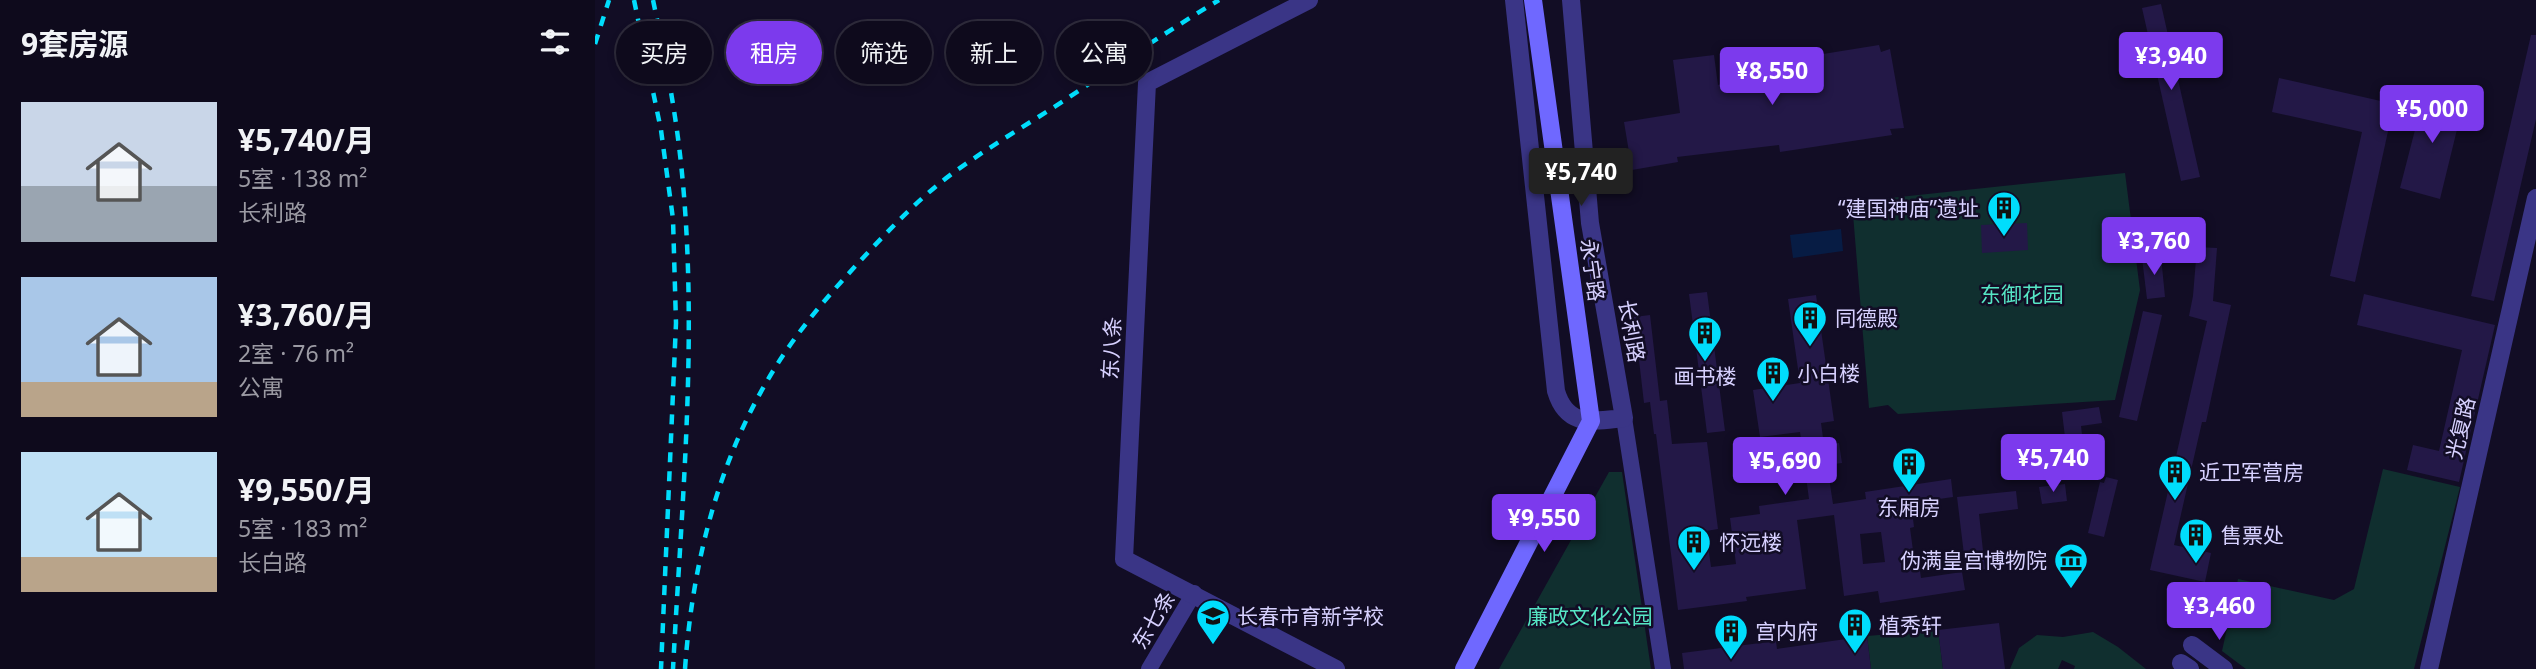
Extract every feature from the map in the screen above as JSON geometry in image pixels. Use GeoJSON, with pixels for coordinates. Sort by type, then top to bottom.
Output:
{"type":"FeatureCollection","features":[{"type":"Feature","properties":{"kind":"main road","name":"永宁路"},"geometry":{"type":"LineString","coordinates":[[1532,0],[1591,421]]}},
{"type":"Feature","properties":{"kind":"main road"},"geometry":{"type":"LineString","coordinates":[[1464,669],[1591,421]]}},
{"type":"Feature","properties":{"kind":"street","name":"东八条"},"geometry":{"type":"LineString","coordinates":[[1309,0],[1147,83],[1124,559],[1336,669]]}},
{"type":"Feature","properties":{"kind":"street"},"geometry":{"type":"LineString","coordinates":[[1514,0],[1556,391],[1560,404],[1569,416],[1591,421],[1624,418]]}},
{"type":"Feature","properties":{"kind":"street","name":"长利路"},"geometry":{"type":"LineString","coordinates":[[1571,0],[1590,223],[1663,669]]}},
{"type":"Feature","properties":{"kind":"street","name":"光复路"},"geometry":{"type":"LineString","coordinates":[[2429,669],[2536,198]]}},
{"type":"Feature","properties":{"kind":"street","name":"东七条"},"geometry":{"type":"LineString","coordinates":[[1149,669],[1194,593]]}},
{"type":"Feature","properties":{"kind":"street"},"geometry":{"type":"LineString","coordinates":[[2184,667],[2192,645],[2224,669]]}},
{"type":"Feature","properties":{"kind":"green space","name":"东御花园"},"geometry":{"type":"Polygon","coordinates":[[[2125,173],[2140,290],[2115,400],[1898,414],[1888,405],[1869,408],[1852,202],[2125,173]]]}},
{"type":"Feature","properties":{"kind":"green space"},"geometry":{"type":"Polygon","coordinates":[[[2383,469],[2460,487],[2414,669],[2246,669],[2222,651],[2238,579],[2334,600],[2354,589],[2383,469]]]}},
{"type":"Feature","properties":{"kind":"green space","name":"廉政文化公园"},"geometry":{"type":"Polygon","coordinates":[[[1609,472],[1622,472],[1651,669],[1499,669],[1609,472]]]}},
{"type":"Feature","properties":{"kind":"green space"},"geometry":{"type":"Polygon","coordinates":[[[1938,630],[1943,669],[1871,669],[1867,636],[1938,630]]]}},
{"type":"Feature","properties":{"kind":"green space"},"geometry":{"type":"Polygon","coordinates":[[[2093,632],[2146,669],[2074,669],[2075,666],[2062,660],[2058,669],[2010,669],[2019,648],[2037,635],[2063,637],[2093,632]]]}},
{"type":"Feature","properties":{"kind":"water"},"geometry":{"type":"Polygon","coordinates":[[[1841,229],[1843,251],[1793,258],[1790,235],[1841,229]]]}},
{"type":"Feature","properties":{"kind":"building"},"geometry":{"type":"Polygon","coordinates":[[[2161,4],[2200,177],[2181,181],[2142,8],[2161,4]]]}},
{"type":"Feature","properties":{"kind":"building"},"geometry":{"type":"Polygon","coordinates":[[[2531,35],[2536,35],[2536,119],[2494,301],[2471,296],[2531,35]]]}},
{"type":"Feature","properties":{"kind":"building"},"geometry":{"type":"Polygon","coordinates":[[[1879,45],[1881,52],[1890,49],[1904,128],[1890,129],[1892,135],[1780,152],[1779,145],[1677,157],[1678,162],[1632,170],[1624,122],[1680,113],[1673,60],[1714,55],[1718,85],[1741,77],[1742,67],[1879,45]]]}},
{"type":"Feature","properties":{"kind":"building"},"geometry":{"type":"Polygon","coordinates":[[[2279,78],[2394,104],[2355,282],[2330,276],[2362,132],[2272,112],[2279,78]]]}},
{"type":"Feature","properties":{"kind":"building"},"geometry":{"type":"Polygon","coordinates":[[[2425,91],[2464,101],[2440,199],[2400,188],[2425,91]]]}},
{"type":"Feature","properties":{"kind":"building","name":"“建国神庙”遗址"},"geometry":{"type":"Polygon","coordinates":[[[2027,223],[2028,250],[1982,253],[1981,225],[2027,223]]]}},
{"type":"Feature","properties":{"kind":"building"},"geometry":{"type":"Polygon","coordinates":[[[2197,247],[2217,248],[2213,301],[2231,305],[2206,422],[2202,422],[2174,545],[2211,553],[2205,582],[2150,570],[2207,321],[2189,316],[2197,247]]]}},
{"type":"Feature","properties":{"kind":"building"},"geometry":{"type":"Polygon","coordinates":[[[2161,256],[2165,297],[2147,299],[2142,258],[2161,256]]]}},
{"type":"Feature","properties":{"kind":"building"},"geometry":{"type":"Polygon","coordinates":[[[1707,292],[1725,431],[1707,433],[1689,294],[1707,292]]]}},
{"type":"Feature","properties":{"kind":"building"},"geometry":{"type":"Polygon","coordinates":[[[2364,294],[2495,325],[2459,482],[2407,470],[2413,445],[2439,451],[2462,350],[2357,325],[2364,294]]]}},
{"type":"Feature","properties":{"kind":"building"},"geometry":{"type":"Polygon","coordinates":[[[1816,295],[1834,421],[1821,423],[1824,445],[1839,443],[1842,463],[1827,465],[1833,504],[1866,499],[1865,492],[1951,479],[1953,497],[1911,503],[1914,527],[1910,528],[1914,558],[1918,557],[1921,578],[1962,572],[1965,590],[1880,603],[1878,591],[1844,596],[1834,515],[1797,520],[1806,589],[1746,597],[1747,601],[1678,610],[1656,434],[1650,402],[1644,403],[1634,317],[1650,315],[1660,401],[1667,400],[1672,444],[1707,442],[1718,529],[1706,531],[1711,567],[1736,564],[1730,518],[1760,514],[1759,506],[1809,499],[1800,432],[1760,437],[1753,390],[1800,383],[1788,299],[1816,295]],[[1881,532],[1860,534],[1863,564],[1885,562],[1881,532]]]}},
{"type":"Feature","properties":{"kind":"building"},"geometry":{"type":"Polygon","coordinates":[[[2143,311],[2162,315],[2137,421],[2119,417],[2143,311]]]}},
{"type":"Feature","properties":{"kind":"building"},"geometry":{"type":"Polygon","coordinates":[[[2099,407],[2102,423],[2081,426],[2086,469],[2069,471],[2062,412],[2099,407]]]}},
{"type":"Feature","properties":{"kind":"building"},"geometry":{"type":"Polygon","coordinates":[[[2106,477],[2118,480],[2104,537],[2088,533],[2100,482],[2104,483],[2106,477]]]}},
{"type":"Feature","properties":{"kind":"building"},"geometry":{"type":"Polygon","coordinates":[[[2065,484],[2067,501],[2042,504],[2039,487],[2065,484]]]}},
{"type":"Feature","properties":{"kind":"building"},"geometry":{"type":"Polygon","coordinates":[[[2016,491],[2018,509],[1979,514],[1985,569],[1966,571],[1957,497],[2016,491]]]}},
{"type":"Feature","properties":{"kind":"building"},"geometry":{"type":"Polygon","coordinates":[[[1999,623],[2005,669],[1943,669],[1938,630],[1999,623]]]}},
{"type":"Feature","properties":{"kind":"building"},"geometry":{"type":"Polygon","coordinates":[[[1867,636],[1871,669],[1684,669],[1682,653],[1776,641],[1777,649],[1867,636]]]}},
{"type":"Feature","properties":{"kind":"railway"},"geometry":{"type":"LineString","coordinates":[[595,44],[609,0]]}},
{"type":"Feature","properties":{"kind":"railway"},"geometry":{"type":"LineString","coordinates":[[634,0],[661,130],[673,219],[676,323],[661,669]]}},
{"type":"Feature","properties":{"kind":"railway"},"geometry":{"type":"LineString","coordinates":[[653,0],[679,146],[688,276],[687,408],[673,669]]}},
{"type":"Feature","properties":{"kind":"railway"},"geometry":{"type":"LineString","coordinates":[[685,669],[696,582],[716,498],[748,416],[769,378],[809,320],[882,237],[940,183],[981,153],[1219,0]]}},
{"type":"Feature","properties":{"kind":"place","name":"“建国神庙”遗址"},"geometry":{"type":"Point","coordinates":[2004,238]}},
{"type":"Feature","properties":{"kind":"place","name":"同德殿"},"geometry":{"type":"Point","coordinates":[1810,348]}},
{"type":"Feature","properties":{"kind":"place","name":"画书楼"},"geometry":{"type":"Point","coordinates":[1705,363]}},
{"type":"Feature","properties":{"kind":"place","name":"小白楼"},"geometry":{"type":"Point","coordinates":[1773,403]}},
{"type":"Feature","properties":{"kind":"place","name":"东厢房"},"geometry":{"type":"Point","coordinates":[1909,494]}},
{"type":"Feature","properties":{"kind":"place","name":"近卫军营房"},"geometry":{"type":"Point","coordinates":[2175,502]}},
{"type":"Feature","properties":{"kind":"place","name":"售票处"},"geometry":{"type":"Point","coordinates":[2196,565]}},
{"type":"Feature","properties":{"kind":"place","name":"怀远楼"},"geometry":{"type":"Point","coordinates":[1694,572]}},
{"type":"Feature","properties":{"kind":"place","name":"伪满皇宫博物院"},"geometry":{"type":"Point","coordinates":[2071,590]}},
{"type":"Feature","properties":{"kind":"place","name":"长春市育新学校"},"geometry":{"type":"Point","coordinates":[1213,646]}},
{"type":"Feature","properties":{"kind":"place","name":"植秀轩"},"geometry":{"type":"Point","coordinates":[1855,655]}},
{"type":"Feature","properties":{"kind":"place","name":"宫内府"},"geometry":{"type":"Point","coordinates":[1731,661]}}]}
